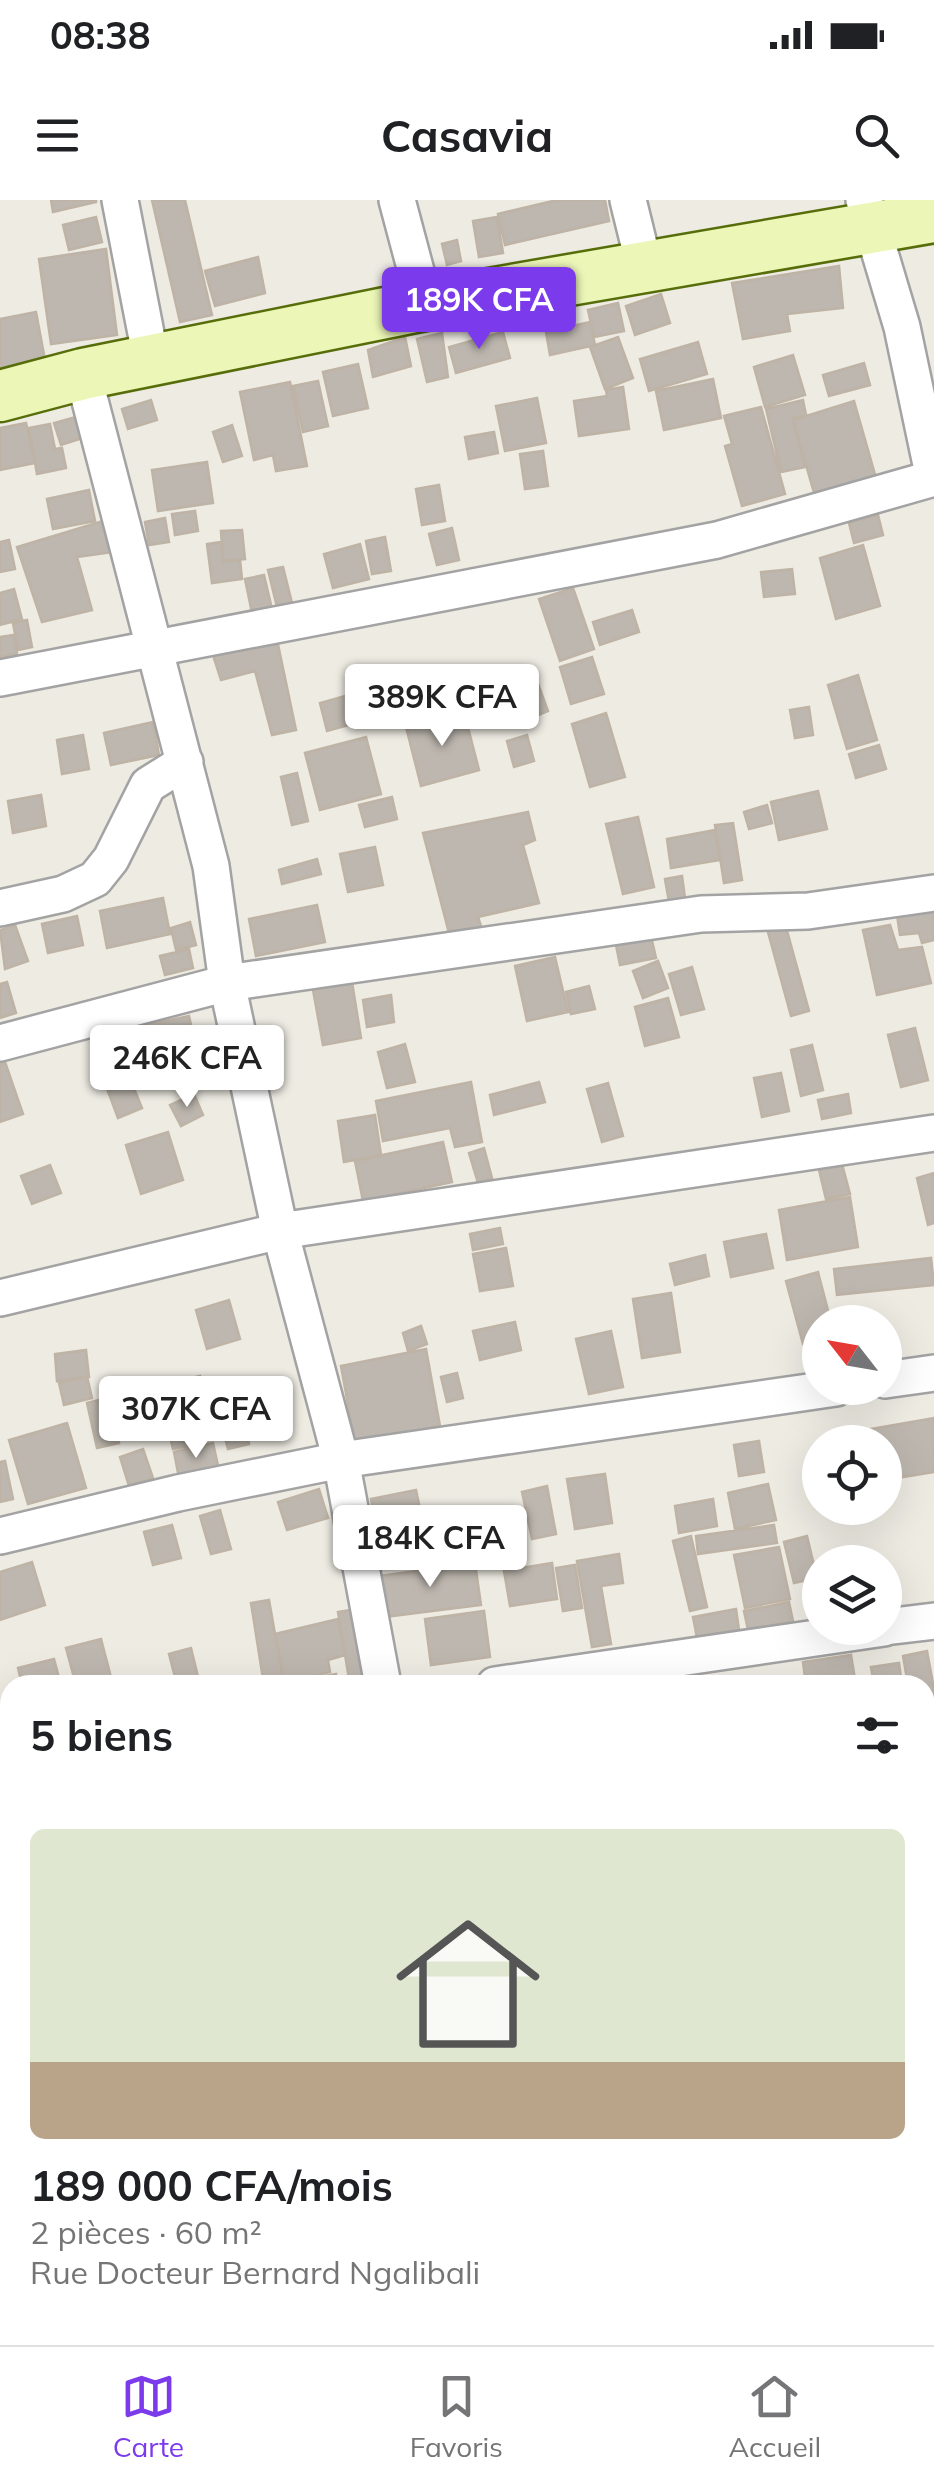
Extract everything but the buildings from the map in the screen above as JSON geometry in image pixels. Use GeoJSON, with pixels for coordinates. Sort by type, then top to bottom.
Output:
{"type":"FeatureCollection","features":[{"type":"Feature","properties":{"kind":"street"},"geometry":{"type":"LineString","coordinates":[[120,200],[151,360]]}},
{"type":"Feature","properties":{"kind":"street"},"geometry":{"type":"LineString","coordinates":[[397,200],[426,306]]}},
{"type":"Feature","properties":{"kind":"street"},"geometry":{"type":"LineString","coordinates":[[628,200],[645,269]]}},
{"type":"Feature","properties":{"kind":"street"},"geometry":{"type":"LineString","coordinates":[[0,678],[717,540],[934,478],[902,327],[867,214]]}},
{"type":"Feature","properties":{"kind":"street"},"geometry":{"type":"LineString","coordinates":[[0,396],[151,360],[426,306],[645,269],[867,214],[934,217]]}},
{"type":"Feature","properties":{"kind":"street"},"geometry":{"type":"LineString","coordinates":[[83,374],[158,647],[211,866],[227,983],[280,1230],[341,1460],[381,1675]]}},
{"type":"Feature","properties":{"kind":"street"},"geometry":{"type":"LineString","coordinates":[[0,908],[63,894],[95,879],[111,859],[148,785],[186,762]]}},
{"type":"Feature","properties":{"kind":"street"},"geometry":{"type":"LineString","coordinates":[[0,1043],[227,983],[701,914],[808,911],[934,893]]}},
{"type":"Feature","properties":{"kind":"street"},"geometry":{"type":"LineString","coordinates":[[0,1298],[280,1230],[934,1134]]}},
{"type":"Feature","properties":{"kind":"street"},"geometry":{"type":"LineString","coordinates":[[902,1378],[934,1373]]}},
{"type":"Feature","properties":{"kind":"street"},"geometry":{"type":"LineString","coordinates":[[0,1536],[178,1493],[341,1460],[802,1393]]}},
{"type":"Feature","properties":{"kind":"street"},"geometry":{"type":"LineString","coordinates":[[902,1625],[934,1621]]}},
{"type":"Feature","properties":{"kind":"street"},"geometry":{"type":"LineString","coordinates":[[563,1675],[802,1639]]}}]}
